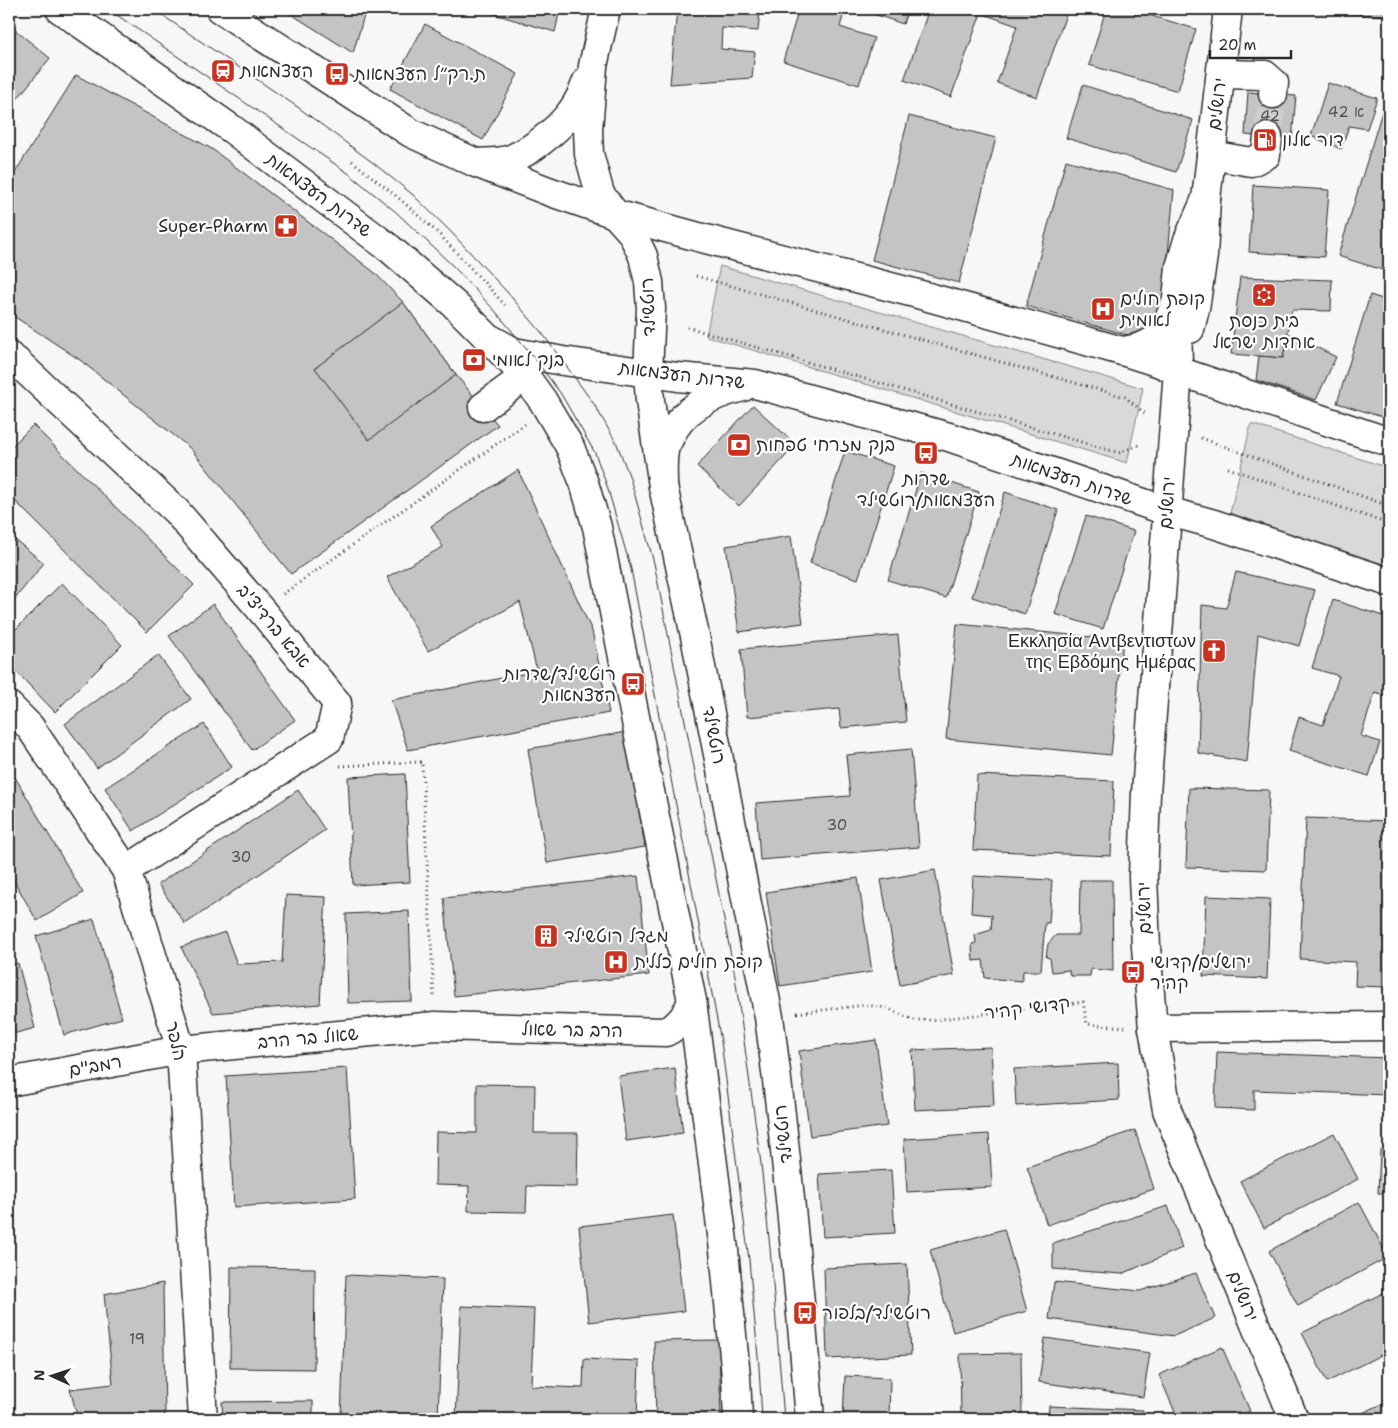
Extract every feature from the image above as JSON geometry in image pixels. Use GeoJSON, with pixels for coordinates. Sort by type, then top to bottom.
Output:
{"type":"FeatureCollection","features":[{"type":"Feature","properties":{"kind":"street","name":"שדרות העצמאות"},"geometry":{"type":"LineString","coordinates":[[60,9],[233,130],[389,248],[488,336],[514,352],[678,377],[755,384],[949,437],[1167,511],[1214,524],[1389,582]]}},
{"type":"Feature","properties":{"kind":"street"},"geometry":{"type":"LineString","coordinates":[[220,9],[411,133],[476,163],[548,191],[615,214],[914,293],[1122,351],[1389,442]]}},
{"type":"Feature","properties":{"kind":"street","name":"רוטשילד"},"geometry":{"type":"LineString","coordinates":[[606,9],[593,66],[588,130],[589,154],[600,194],[632,233],[643,256],[649,282],[648,372],[650,401],[664,486],[769,1017],[796,1248],[810,1419]]}},
{"type":"Feature","properties":{"kind":"street","name":"ירושלים"},"geometry":{"type":"LineString","coordinates":[[1178,371],[1195,309],[1203,256],[1206,199],[1227,9]]}},
{"type":"Feature","properties":{"kind":"street","name":"רוטשילד"},"geometry":{"type":"LineString","coordinates":[[476,163],[504,161],[521,155],[542,142],[571,112],[582,94],[593,66]]}},
{"type":"Feature","properties":{"kind":"street"},"geometry":{"type":"LineString","coordinates":[[1221,74],[1265,75],[1274,83],[1273,94]]}},
{"type":"Feature","properties":{"kind":"street"},"geometry":{"type":"LineString","coordinates":[[1211,155],[1251,162],[1266,155],[1268,138]]}},
{"type":"Feature","properties":{"kind":"street","name":"ירושלים"},"geometry":{"type":"LineString","coordinates":[[1206,199],[1188,240],[1180,267],[1177,300],[1178,371],[1146,793],[1143,877],[1146,947],[1153,1028],[1167,1110],[1294,1419]]}},
{"type":"Feature","properties":{"kind":"street"},"geometry":{"type":"LineString","coordinates":[[1122,351],[1140,348],[1150,344],[1159,337],[1166,327],[1177,300]]}},
{"type":"Feature","properties":{"kind":"street"},"geometry":{"type":"LineString","coordinates":[[488,336],[525,376],[543,401],[570,446],[584,483],[597,527],[692,1001],[724,1250],[736,1376],[738,1419]]}},
{"type":"Feature","properties":{"kind":"street","name":"אבא ברדיצ'ב"},"geometry":{"type":"LineString","coordinates":[[9,356],[176,511],[261,610],[337,703],[329,740]]}},
{"type":"Feature","properties":{"kind":"street"},"geometry":{"type":"LineString","coordinates":[[483,407],[525,376]]}},
{"type":"Feature","properties":{"kind":"street"},"geometry":{"type":"LineString","coordinates":[[664,486],[664,451],[672,431],[687,412],[719,393],[755,384]]}},
{"type":"Feature","properties":{"kind":"street","name":"הלפר"},"geometry":{"type":"LineString","coordinates":[[9,706],[30,727],[126,870],[181,1050],[203,1419]]}},
{"type":"Feature","properties":{"kind":"street"},"geometry":{"type":"LineString","coordinates":[[126,870],[329,740]]}},
{"type":"Feature","properties":{"kind":"street","name":"הרב בר שאול"},"geometry":{"type":"LineString","coordinates":[[436,1026],[666,1032],[684,1019],[692,1001]]}},
{"type":"Feature","properties":{"kind":"street","name":"שאול בר הרב"},"geometry":{"type":"LineString","coordinates":[[181,1050],[436,1026]]}},
{"type":"Feature","properties":{"kind":"street"},"geometry":{"type":"LineString","coordinates":[[1153,1028],[1389,1026]]}},
{"type":"Feature","properties":{"kind":"street","name":"רמב\"ם"},"geometry":{"type":"LineString","coordinates":[[9,1082],[181,1050]]}},
{"type":"Feature","properties":{"kind":"path"},"geometry":{"type":"LineString","coordinates":[[352,161],[401,200],[438,233],[505,305]]}},
{"type":"Feature","properties":{"kind":"path"},"geometry":{"type":"LineString","coordinates":[[696,276],[1125,396],[1148,416],[1173,428],[1389,506]]}},
{"type":"Feature","properties":{"kind":"path"},"geometry":{"type":"LineString","coordinates":[[687,327],[1118,453],[1141,444]]}},
{"type":"Feature","properties":{"kind":"path"},"geometry":{"type":"LineString","coordinates":[[261,610],[532,420]]}},
{"type":"Feature","properties":{"kind":"path"},"geometry":{"type":"LineString","coordinates":[[1228,468],[1389,524]]}},
{"type":"Feature","properties":{"kind":"path"},"geometry":{"type":"LineString","coordinates":[[329,740],[332,767],[422,762],[436,1026]]}},
{"type":"Feature","properties":{"kind":"path","name":"קדושי קהיר"},"geometry":{"type":"LineString","coordinates":[[769,1017],[866,1005],[887,1008],[913,1020],[933,1020],[1083,1002],[1087,1024],[1153,1028]]}},
{"type":"Feature","properties":{"kind":"shaded area"},"geometry":{"type":"Polygon","coordinates":[[[720,266],[1143,388],[1127,463],[706,336],[720,266]]]}},
{"type":"Feature","properties":{"kind":"shaded area"},"geometry":{"type":"Polygon","coordinates":[[[1251,424],[1389,468],[1389,566],[1230,513],[1251,424]]]}},
{"type":"Feature","properties":{"kind":"building"},"geometry":{"type":"Polygon","coordinates":[[[283,9],[366,9],[353,53],[283,9]]]}},
{"type":"Feature","properties":{"kind":"building"},"geometry":{"type":"Polygon","coordinates":[[[477,9],[560,9],[555,32],[477,9]]]}},
{"type":"Feature","properties":{"kind":"building"},"geometry":{"type":"Polygon","coordinates":[[[677,9],[760,9],[758,31],[722,28],[721,49],[755,52],[752,78],[670,84],[677,9]]]}},
{"type":"Feature","properties":{"kind":"building"},"geometry":{"type":"Polygon","coordinates":[[[799,9],[845,9],[840,27],[874,38],[859,85],[783,61],[799,9]]]}},
{"type":"Feature","properties":{"kind":"building"},"geometry":{"type":"Polygon","coordinates":[[[869,9],[908,9],[903,24],[868,12],[869,9]]]}},
{"type":"Feature","properties":{"kind":"building"},"geometry":{"type":"Polygon","coordinates":[[[929,9],[1068,9],[1037,97],[997,83],[1017,26],[981,13],[951,97],[904,80],[929,9]]]}},
{"type":"Feature","properties":{"kind":"building"},"geometry":{"type":"Polygon","coordinates":[[[1106,9],[1128,9],[1196,29],[1178,91],[1089,65],[1106,9]]]}},
{"type":"Feature","properties":{"kind":"building"},"geometry":{"type":"Polygon","coordinates":[[[1296,9],[1389,9],[1389,16],[1297,11],[1296,9]]]}},
{"type":"Feature","properties":{"kind":"building"},"geometry":{"type":"Polygon","coordinates":[[[425,24],[518,74],[483,140],[390,89],[425,24]]]}},
{"type":"Feature","properties":{"kind":"building"},"geometry":{"type":"Polygon","coordinates":[[[9,25],[50,58],[10,108],[9,107],[9,25]]]}},
{"type":"Feature","properties":{"kind":"building"},"geometry":{"type":"Polygon","coordinates":[[[76,75],[212,149],[374,272],[403,302],[456,375],[498,425],[291,574],[191,449],[80,360],[9,313],[9,182],[76,75]]]}},
{"type":"Feature","properties":{"kind":"building"},"geometry":{"type":"Polygon","coordinates":[[[1328,83],[1377,98],[1367,129],[1349,126],[1341,149],[1311,136],[1328,83]]]}},
{"type":"Feature","properties":{"kind":"building"},"geometry":{"type":"Polygon","coordinates":[[[1083,85],[1193,120],[1176,172],[1066,138],[1083,85]]]}},
{"type":"Feature","properties":{"kind":"building"},"geometry":{"type":"Polygon","coordinates":[[[1248,92],[1296,96],[1292,139],[1245,135],[1248,92]]]}},
{"type":"Feature","properties":{"kind":"building"},"geometry":{"type":"Polygon","coordinates":[[[1389,93],[1389,272],[1338,256],[1389,93]]]}},
{"type":"Feature","properties":{"kind":"building"},"geometry":{"type":"Polygon","coordinates":[[[909,116],[996,138],[959,283],[872,260],[909,116]]]}},
{"type":"Feature","properties":{"kind":"building"},"geometry":{"type":"Polygon","coordinates":[[[1066,160],[1174,190],[1161,329],[1141,339],[1026,306],[1066,160]]]}},
{"type":"Feature","properties":{"kind":"building"},"geometry":{"type":"Polygon","coordinates":[[[1253,185],[1329,190],[1324,257],[1249,252],[1253,185]]]}},
{"type":"Feature","properties":{"kind":"building"},"geometry":{"type":"Polygon","coordinates":[[[1240,277],[1332,280],[1331,311],[1292,310],[1283,358],[1231,354],[1240,277]]]}},
{"type":"Feature","properties":{"kind":"building"},"geometry":{"type":"Polygon","coordinates":[[[1370,295],[1389,301],[1389,419],[1337,403],[1370,295]]]}},
{"type":"Feature","properties":{"kind":"building"},"geometry":{"type":"Polygon","coordinates":[[[403,302],[456,375],[369,440],[315,368],[403,302]]]}},
{"type":"Feature","properties":{"kind":"building"},"geometry":{"type":"Polygon","coordinates":[[[1288,333],[1336,357],[1316,400],[1256,380],[1259,356],[1283,358],[1288,333]]]}},
{"type":"Feature","properties":{"kind":"building"},"geometry":{"type":"Polygon","coordinates":[[[753,405],[796,445],[739,506],[697,466],[753,405]]]}},
{"type":"Feature","properties":{"kind":"building"},"geometry":{"type":"Polygon","coordinates":[[[33,425],[194,585],[147,632],[9,495],[9,449],[33,425]]]}},
{"type":"Feature","properties":{"kind":"building"},"geometry":{"type":"Polygon","coordinates":[[[845,451],[894,466],[858,579],[810,563],[845,451]]]}},
{"type":"Feature","properties":{"kind":"building"},"geometry":{"type":"Polygon","coordinates":[[[518,470],[592,631],[609,713],[408,750],[391,700],[537,671],[520,602],[428,651],[387,577],[443,547],[431,526],[518,470]]]}},
{"type":"Feature","properties":{"kind":"building"},"geometry":{"type":"Polygon","coordinates":[[[921,473],[979,492],[946,598],[888,580],[921,473]]]}},
{"type":"Feature","properties":{"kind":"building"},"geometry":{"type":"Polygon","coordinates":[[[1005,492],[1058,510],[1025,614],[972,597],[1005,492]]]}},
{"type":"Feature","properties":{"kind":"building"},"geometry":{"type":"Polygon","coordinates":[[[1086,516],[1134,531],[1103,629],[1055,614],[1086,516]]]}},
{"type":"Feature","properties":{"kind":"building"},"geometry":{"type":"Polygon","coordinates":[[[9,535],[44,563],[9,606],[9,535]]]}},
{"type":"Feature","properties":{"kind":"building"},"geometry":{"type":"Polygon","coordinates":[[[791,536],[803,623],[739,632],[726,546],[791,536]]]}},
{"type":"Feature","properties":{"kind":"building"},"geometry":{"type":"Polygon","coordinates":[[[1236,572],[1315,590],[1299,646],[1258,634],[1247,762],[1198,753],[1202,605],[1226,608],[1236,572]]]}},
{"type":"Feature","properties":{"kind":"building"},"geometry":{"type":"Polygon","coordinates":[[[62,583],[122,645],[55,712],[9,664],[9,636],[62,583]]]}},
{"type":"Feature","properties":{"kind":"building"},"geometry":{"type":"Polygon","coordinates":[[[1333,600],[1389,618],[1389,697],[1375,692],[1361,736],[1380,742],[1369,776],[1289,751],[1299,717],[1323,725],[1339,676],[1312,668],[1333,600]]]}},
{"type":"Feature","properties":{"kind":"building"},"geometry":{"type":"Polygon","coordinates":[[[213,604],[295,720],[252,750],[169,636],[213,604]]]}},
{"type":"Feature","properties":{"kind":"building"},"geometry":{"type":"Polygon","coordinates":[[[957,624],[1123,640],[1111,755],[946,739],[957,624]]]}},
{"type":"Feature","properties":{"kind":"building"},"geometry":{"type":"Polygon","coordinates":[[[898,635],[906,722],[841,728],[839,709],[747,717],[741,649],[898,635]]]}},
{"type":"Feature","properties":{"kind":"building"},"geometry":{"type":"Polygon","coordinates":[[[158,655],[191,699],[97,768],[65,724],[158,655]]]}},
{"type":"Feature","properties":{"kind":"building"},"geometry":{"type":"Polygon","coordinates":[[[204,724],[232,767],[133,831],[105,788],[204,724]]]}},
{"type":"Feature","properties":{"kind":"building"},"geometry":{"type":"Polygon","coordinates":[[[626,732],[645,847],[547,863],[528,749],[626,732]]]}},
{"type":"Feature","properties":{"kind":"building"},"geometry":{"type":"Polygon","coordinates":[[[911,749],[919,847],[760,860],[756,803],[850,796],[846,755],[911,749]]]}},
{"type":"Feature","properties":{"kind":"building"},"geometry":{"type":"Polygon","coordinates":[[[405,774],[410,882],[353,885],[348,777],[405,774]]]}},
{"type":"Feature","properties":{"kind":"building"},"geometry":{"type":"Polygon","coordinates":[[[977,775],[1114,781],[1111,856],[973,850],[977,775]]]}},
{"type":"Feature","properties":{"kind":"building"},"geometry":{"type":"Polygon","coordinates":[[[15,777],[83,893],[37,921],[9,872],[9,781],[15,777]]]}},
{"type":"Feature","properties":{"kind":"building"},"geometry":{"type":"Polygon","coordinates":[[[1189,788],[1269,790],[1266,870],[1186,867],[1189,788]]]}},
{"type":"Feature","properties":{"kind":"building"},"geometry":{"type":"Polygon","coordinates":[[[298,790],[325,830],[185,924],[158,884],[298,790]]]}},
{"type":"Feature","properties":{"kind":"building"},"geometry":{"type":"Polygon","coordinates":[[[1306,818],[1389,821],[1388,987],[1355,986],[1356,962],[1300,959],[1306,818]]]}},
{"type":"Feature","properties":{"kind":"building"},"geometry":{"type":"Polygon","coordinates":[[[935,870],[954,975],[900,985],[881,880],[935,870]]]}},
{"type":"Feature","properties":{"kind":"building","name":"מגדל רוטשילד"},"geometry":{"type":"Polygon","coordinates":[[[638,876],[649,975],[454,996],[444,898],[638,876]]]}},
{"type":"Feature","properties":{"kind":"building"},"geometry":{"type":"Polygon","coordinates":[[[973,876],[1052,880],[1049,923],[1045,923],[1041,971],[1023,971],[1022,981],[985,978],[983,960],[973,961],[972,944],[976,943],[975,935],[991,930],[992,915],[971,913],[973,876]]]}},
{"type":"Feature","properties":{"kind":"building"},"geometry":{"type":"Polygon","coordinates":[[[858,878],[872,972],[780,986],[766,892],[858,878]]]}},
{"type":"Feature","properties":{"kind":"building"},"geometry":{"type":"Polygon","coordinates":[[[1080,880],[1112,880],[1113,971],[1091,969],[1090,976],[1070,976],[1069,970],[1052,972],[1050,958],[1046,957],[1048,944],[1056,935],[1079,935],[1080,880]]]}},
{"type":"Feature","properties":{"kind":"building"},"geometry":{"type":"Polygon","coordinates":[[[286,895],[326,897],[320,1004],[213,1013],[181,947],[225,932],[237,964],[282,962],[286,895]]]}},
{"type":"Feature","properties":{"kind":"building"},"geometry":{"type":"Polygon","coordinates":[[[1206,896],[1270,899],[1267,979],[1203,976],[1206,896]]]}},
{"type":"Feature","properties":{"kind":"building"},"geometry":{"type":"Polygon","coordinates":[[[409,911],[412,1001],[348,1003],[346,914],[409,911]]]}},
{"type":"Feature","properties":{"kind":"building"},"geometry":{"type":"Polygon","coordinates":[[[94,919],[122,1018],[64,1035],[36,936],[94,919]]]}},
{"type":"Feature","properties":{"kind":"building"},"geometry":{"type":"Polygon","coordinates":[[[18,963],[35,1028],[9,1035],[9,965],[18,963]]]}},
{"type":"Feature","properties":{"kind":"building"},"geometry":{"type":"Polygon","coordinates":[[[876,1040],[887,1126],[810,1136],[799,1051],[876,1040]]]}},
{"type":"Feature","properties":{"kind":"building"},"geometry":{"type":"Polygon","coordinates":[[[991,1047],[994,1106],[915,1110],[912,1050],[991,1047]]]}},
{"type":"Feature","properties":{"kind":"building"},"geometry":{"type":"Polygon","coordinates":[[[1217,1052],[1389,1058],[1389,1095],[1254,1090],[1254,1110],[1215,1108],[1217,1052]]]}},
{"type":"Feature","properties":{"kind":"building"},"geometry":{"type":"Polygon","coordinates":[[[1118,1063],[1119,1100],[1016,1106],[1014,1069],[1118,1063]]]}},
{"type":"Feature","properties":{"kind":"building"},"geometry":{"type":"Polygon","coordinates":[[[347,1068],[355,1199],[234,1207],[226,1076],[347,1068]]]}},
{"type":"Feature","properties":{"kind":"building"},"geometry":{"type":"Polygon","coordinates":[[[675,1068],[683,1133],[626,1141],[618,1076],[675,1068]]]}},
{"type":"Feature","properties":{"kind":"building"},"geometry":{"type":"Polygon","coordinates":[[[477,1084],[535,1085],[534,1133],[578,1133],[577,1187],[527,1186],[526,1212],[468,1211],[469,1186],[435,1185],[436,1132],[477,1133],[477,1084]]]}},
{"type":"Feature","properties":{"kind":"building"},"geometry":{"type":"Polygon","coordinates":[[[1135,1130],[1154,1189],[1047,1225],[1027,1167],[1135,1130]]]}},
{"type":"Feature","properties":{"kind":"building"},"geometry":{"type":"Polygon","coordinates":[[[1334,1133],[1358,1179],[1264,1228],[1240,1181],[1334,1133]]]}},
{"type":"Feature","properties":{"kind":"building"},"geometry":{"type":"Polygon","coordinates":[[[989,1134],[992,1187],[907,1192],[904,1139],[989,1134]]]}},
{"type":"Feature","properties":{"kind":"building"},"geometry":{"type":"Polygon","coordinates":[[[1380,1150],[1389,1150],[1389,1193],[1378,1193],[1380,1150]]]}},
{"type":"Feature","properties":{"kind":"building"},"geometry":{"type":"Polygon","coordinates":[[[891,1170],[895,1233],[823,1237],[819,1174],[891,1170]]]}},
{"type":"Feature","properties":{"kind":"building"},"geometry":{"type":"Polygon","coordinates":[[[1359,1202],[1388,1257],[1298,1306],[1269,1251],[1359,1202]]]}},
{"type":"Feature","properties":{"kind":"building"},"geometry":{"type":"Polygon","coordinates":[[[1168,1206],[1182,1248],[1122,1274],[1053,1269],[1053,1243],[1168,1206]]]}},
{"type":"Feature","properties":{"kind":"building"},"geometry":{"type":"Polygon","coordinates":[[[673,1215],[684,1311],[589,1322],[579,1226],[673,1215]]]}},
{"type":"Feature","properties":{"kind":"building"},"geometry":{"type":"Polygon","coordinates":[[[1004,1229],[1027,1311],[953,1332],[930,1250],[1004,1229]]]}},
{"type":"Feature","properties":{"kind":"building"},"geometry":{"type":"Polygon","coordinates":[[[907,1264],[911,1355],[827,1359],[824,1268],[907,1264]]]}},
{"type":"Feature","properties":{"kind":"building"},"geometry":{"type":"Polygon","coordinates":[[[231,1267],[315,1268],[314,1369],[230,1368],[231,1267]]]}},
{"type":"Feature","properties":{"kind":"building"},"geometry":{"type":"Polygon","coordinates":[[[1196,1273],[1215,1318],[1174,1336],[1049,1319],[1054,1282],[1140,1291],[1196,1273]]]}},
{"type":"Feature","properties":{"kind":"building"},"geometry":{"type":"Polygon","coordinates":[[[346,1275],[443,1279],[438,1419],[341,1419],[346,1275]]]}},
{"type":"Feature","properties":{"kind":"building"},"geometry":{"type":"Polygon","coordinates":[[[163,1283],[165,1419],[78,1419],[70,1389],[113,1384],[104,1294],[163,1283]]]}},
{"type":"Feature","properties":{"kind":"building"},"geometry":{"type":"Polygon","coordinates":[[[1389,1290],[1389,1351],[1327,1382],[1302,1333],[1389,1290]]]}},
{"type":"Feature","properties":{"kind":"building"},"geometry":{"type":"Polygon","coordinates":[[[461,1306],[534,1309],[531,1386],[583,1388],[584,1359],[639,1361],[637,1419],[456,1419],[461,1306]]]}},
{"type":"Feature","properties":{"kind":"building"},"geometry":{"type":"Polygon","coordinates":[[[1045,1338],[1150,1353],[1143,1397],[1039,1382],[1045,1338]]]}},
{"type":"Feature","properties":{"kind":"building"},"geometry":{"type":"Polygon","coordinates":[[[719,1340],[721,1419],[656,1419],[654,1341],[719,1340]]]}},
{"type":"Feature","properties":{"kind":"building"},"geometry":{"type":"Polygon","coordinates":[[[1222,1347],[1250,1411],[1232,1419],[1178,1419],[1159,1375],[1222,1347]]]}},
{"type":"Feature","properties":{"kind":"building"},"geometry":{"type":"Polygon","coordinates":[[[1021,1353],[1022,1419],[961,1419],[960,1354],[1021,1353]]]}},
{"type":"Feature","properties":{"kind":"building"},"geometry":{"type":"Polygon","coordinates":[[[845,1376],[890,1378],[889,1419],[843,1419],[845,1376]]]}},
{"type":"Feature","properties":{"kind":"building"},"geometry":{"type":"Polygon","coordinates":[[[313,1401],[313,1419],[223,1419],[222,1402],[313,1401]]]}},
{"type":"Feature","properties":{"kind":"building"},"geometry":{"type":"Polygon","coordinates":[[[1389,1401],[1389,1419],[1351,1419],[1351,1418],[1389,1401]]]}},
{"type":"Feature","properties":{"kind":"building"},"geometry":{"type":"Polygon","coordinates":[[[1049,1406],[1143,1410],[1143,1419],[1048,1419],[1049,1406]]]}},
{"type":"Feature","properties":{"kind":"tunnel"},"geometry":{"type":"LineString","coordinates":[[1268,137],[1273,94]]}},
{"type":"Feature","properties":{"kind":"tram line"},"geometry":{"type":"LineString","coordinates":[[108,9],[348,173],[396,212],[454,267],[496,312],[532,355],[561,394],[595,453],[607,486],[631,569],[721,1041],[749,1260],[762,1419]]}},
{"type":"Feature","properties":{"kind":"tram line"},"geometry":{"type":"LineString","coordinates":[[153,9],[299,108],[412,194],[451,232],[542,333],[594,404],[617,444],[630,478],[654,563],[735,976],[761,1164],[784,1419]]}},
{"type":"Feature","properties":{"kind":"place","name":"העצמאות"},"geometry":{"type":"Point","coordinates":[223,71]}},
{"type":"Feature","properties":{"kind":"place","name":"ת.רק״ל העצמאות"},"geometry":{"type":"Point","coordinates":[337,74]}},
{"type":"Feature","properties":{"kind":"place","name":"דור אלון"},"geometry":{"type":"Point","coordinates":[1265,140]}},
{"type":"Feature","properties":{"kind":"place","name":"Super-Pharm"},"geometry":{"type":"Point","coordinates":[286,226]}},
{"type":"Feature","properties":{"kind":"place","name":"בית כנסת אחדות ישראל"},"geometry":{"type":"Point","coordinates":[1264,295]}},
{"type":"Feature","properties":{"kind":"place","name":"קופת חולים לאומית"},"geometry":{"type":"Point","coordinates":[1103,309]}},
{"type":"Feature","properties":{"kind":"place","name":"בנק לאומי"},"geometry":{"type":"Point","coordinates":[474,360]}},
{"type":"Feature","properties":{"kind":"place","name":"בנק מזרחי טפחות"},"geometry":{"type":"Point","coordinates":[739,445]}},
{"type":"Feature","properties":{"kind":"place","name":"שדרות העצמאות/רוטשילד"},"geometry":{"type":"Point","coordinates":[926,453]}},
{"type":"Feature","properties":{"kind":"place","name":"Εκκλησία Αντβεντιστων της Εβδόμης Ημέρας"},"geometry":{"type":"Point","coordinates":[1214,651]}},
{"type":"Feature","properties":{"kind":"place","name":"רוטשילד/שדרות העצמאות"},"geometry":{"type":"Point","coordinates":[633,684]}},
{"type":"Feature","properties":{"kind":"place","name":"מגדל רוטשילד"},"geometry":{"type":"Point","coordinates":[546,936]}},
{"type":"Feature","properties":{"kind":"place","name":"קופת חולים כללית"},"geometry":{"type":"Point","coordinates":[616,962]}},
{"type":"Feature","properties":{"kind":"place","name":"ירושלים/קדושי קהיר"},"geometry":{"type":"Point","coordinates":[1133,972]}},
{"type":"Feature","properties":{"kind":"place","name":"רוטשילד/בלפור"},"geometry":{"type":"Point","coordinates":[805,1313]}}]}
